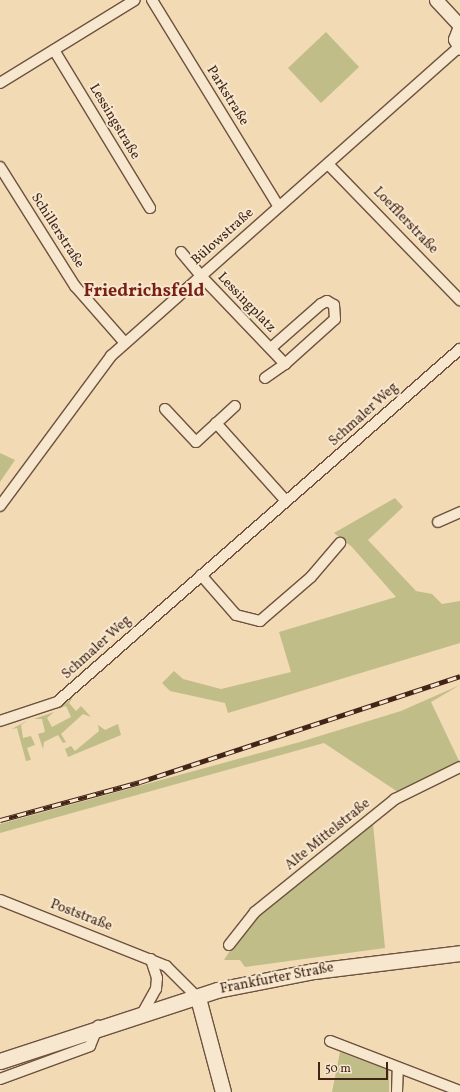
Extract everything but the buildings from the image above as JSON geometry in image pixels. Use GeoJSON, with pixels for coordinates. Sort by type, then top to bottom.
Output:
{"type":"FeatureCollection","features":[{"type":"Feature","properties":{"kind":"main road","name":"Frankfurter Straße"},"geometry":{"type":"LineString","coordinates":[[0,1061],[98,1026],[278,976],[460,954]]}},
{"type":"Feature","properties":{"kind":"main road"},"geometry":{"type":"LineString","coordinates":[[198,998],[223,1092]]}},
{"type":"Feature","properties":{"kind":"street"},"geometry":{"type":"LineString","coordinates":[[0,83],[135,0]]}},
{"type":"Feature","properties":{"kind":"street","name":"Parkstraße"},"geometry":{"type":"LineString","coordinates":[[152,0],[278,206]]}},
{"type":"Feature","properties":{"kind":"street"},"geometry":{"type":"LineString","coordinates":[[436,0],[460,26],[455,34],[459,48]]}},
{"type":"Feature","properties":{"kind":"street","name":"Bülowstraße"},"geometry":{"type":"LineString","coordinates":[[0,506],[111,356],[278,206],[328,164],[459,48]]}},
{"type":"Feature","properties":{"kind":"street","name":"Lessingstraße"},"geometry":{"type":"LineString","coordinates":[[54,50],[150,208]]}},
{"type":"Feature","properties":{"kind":"street","name":"Loefflerstraße"},"geometry":{"type":"LineString","coordinates":[[328,164],[460,300]]}},
{"type":"Feature","properties":{"kind":"street","name":"Schillerstraße"},"geometry":{"type":"LineString","coordinates":[[0,167],[75,286],[126,343]]}},
{"type":"Feature","properties":{"kind":"street"},"geometry":{"type":"LineString","coordinates":[[181,252],[201,276]]}},
{"type":"Feature","properties":{"kind":"street","name":"Lessingplatz"},"geometry":{"type":"LineString","coordinates":[[201,276],[285,364]]}},
{"type":"Feature","properties":{"kind":"street","name":"Lessingplatz"},"geometry":{"type":"LineString","coordinates":[[265,378],[285,364],[335,319],[334,305],[328,301],[321,304],[271,348]]}},
{"type":"Feature","properties":{"kind":"street","name":"Schmaler Weg"},"geometry":{"type":"LineString","coordinates":[[0,721],[57,702],[285,500],[460,349]]}},
{"type":"Feature","properties":{"kind":"street"},"geometry":{"type":"LineString","coordinates":[[165,410],[196,442],[234,406]]}},
{"type":"Feature","properties":{"kind":"street"},"geometry":{"type":"LineString","coordinates":[[216,423],[285,500]]}},
{"type":"Feature","properties":{"kind":"street"},"geometry":{"type":"LineString","coordinates":[[438,522],[460,512]]}},
{"type":"Feature","properties":{"kind":"street"},"geometry":{"type":"LineString","coordinates":[[200,575],[236,615],[260,620],[311,577],[340,543]]}},
{"type":"Feature","properties":{"kind":"street","name":"Alte Mittelstraße"},"geometry":{"type":"LineString","coordinates":[[228,945],[255,912],[389,804],[460,767]]}},
{"type":"Feature","properties":{"kind":"street","name":"Poststraße"},"geometry":{"type":"LineString","coordinates":[[0,900],[166,966],[198,998]]}},
{"type":"Feature","properties":{"kind":"street"},"geometry":{"type":"LineString","coordinates":[[142,1014],[156,989],[157,978],[151,959]]}},
{"type":"Feature","properties":{"kind":"street"},"geometry":{"type":"LineString","coordinates":[[0,1079],[90,1046],[98,1026]]}},
{"type":"Feature","properties":{"kind":"street"},"geometry":{"type":"LineString","coordinates":[[330,1042],[460,1091]]}},
{"type":"Feature","properties":{"kind":"street"},"geometry":{"type":"LineString","coordinates":[[397,1092],[398,1068]]}},
{"type":"Feature","properties":{"kind":"shaded area"},"geometry":{"type":"Polygon","coordinates":[[[326,32],[359,67],[321,103],[288,68],[326,32]]]}},
{"type":"Feature","properties":{"kind":"shaded area"},"geometry":{"type":"Polygon","coordinates":[[[0,453],[15,460],[0,482],[0,453]]]}},
{"type":"Feature","properties":{"kind":"shaded area"},"geometry":{"type":"Polygon","coordinates":[[[395,498],[403,507],[368,540],[416,591],[432,594],[442,604],[460,601],[460,643],[228,713],[225,703],[170,691],[162,683],[174,671],[183,679],[221,689],[291,672],[279,632],[396,597],[352,547],[334,533],[395,498]]]}},
{"type":"Feature","properties":{"kind":"shaded area"},"geometry":{"type":"Polygon","coordinates":[[[460,685],[431,702],[460,763],[398,792],[324,743],[0,833],[0,824],[300,742],[401,711],[460,685]]]}},
{"type":"Feature","properties":{"kind":"shaded area"},"geometry":{"type":"Polygon","coordinates":[[[73,697],[69,703],[76,711],[81,706],[91,717],[83,714],[61,734],[66,742],[63,743],[58,735],[44,742],[43,749],[38,734],[45,732],[42,719],[34,719],[54,712],[47,718],[52,727],[71,717],[66,706],[58,709],[73,697]]]}},
{"type":"Feature","properties":{"kind":"shaded area"},"geometry":{"type":"Polygon","coordinates":[[[28,720],[21,725],[23,738],[31,736],[35,745],[27,748],[31,760],[26,761],[17,728],[12,729],[28,720]]]}},
{"type":"Feature","properties":{"kind":"shaded area"},"geometry":{"type":"Polygon","coordinates":[[[118,724],[121,735],[68,757],[65,749],[71,746],[75,751],[99,731],[98,725],[105,730],[118,724]]]}},
{"type":"Feature","properties":{"kind":"shaded area"},"geometry":{"type":"Polygon","coordinates":[[[401,801],[373,824],[385,948],[245,967],[240,960],[224,960],[247,924],[389,806],[401,801]]]}},
{"type":"Feature","properties":{"kind":"shaded area"},"geometry":{"type":"Polygon","coordinates":[[[340,1052],[389,1070],[389,1092],[332,1092],[340,1052]]]}},
{"type":"Feature","properties":{"kind":"railway"},"geometry":{"type":"LineString","coordinates":[[0,820],[140,782],[460,676]]}},
{"type":"Feature","properties":{"kind":"district","name":"Friedrichsfeld"},"geometry":{"type":"Point","coordinates":[144,292]}}]}
